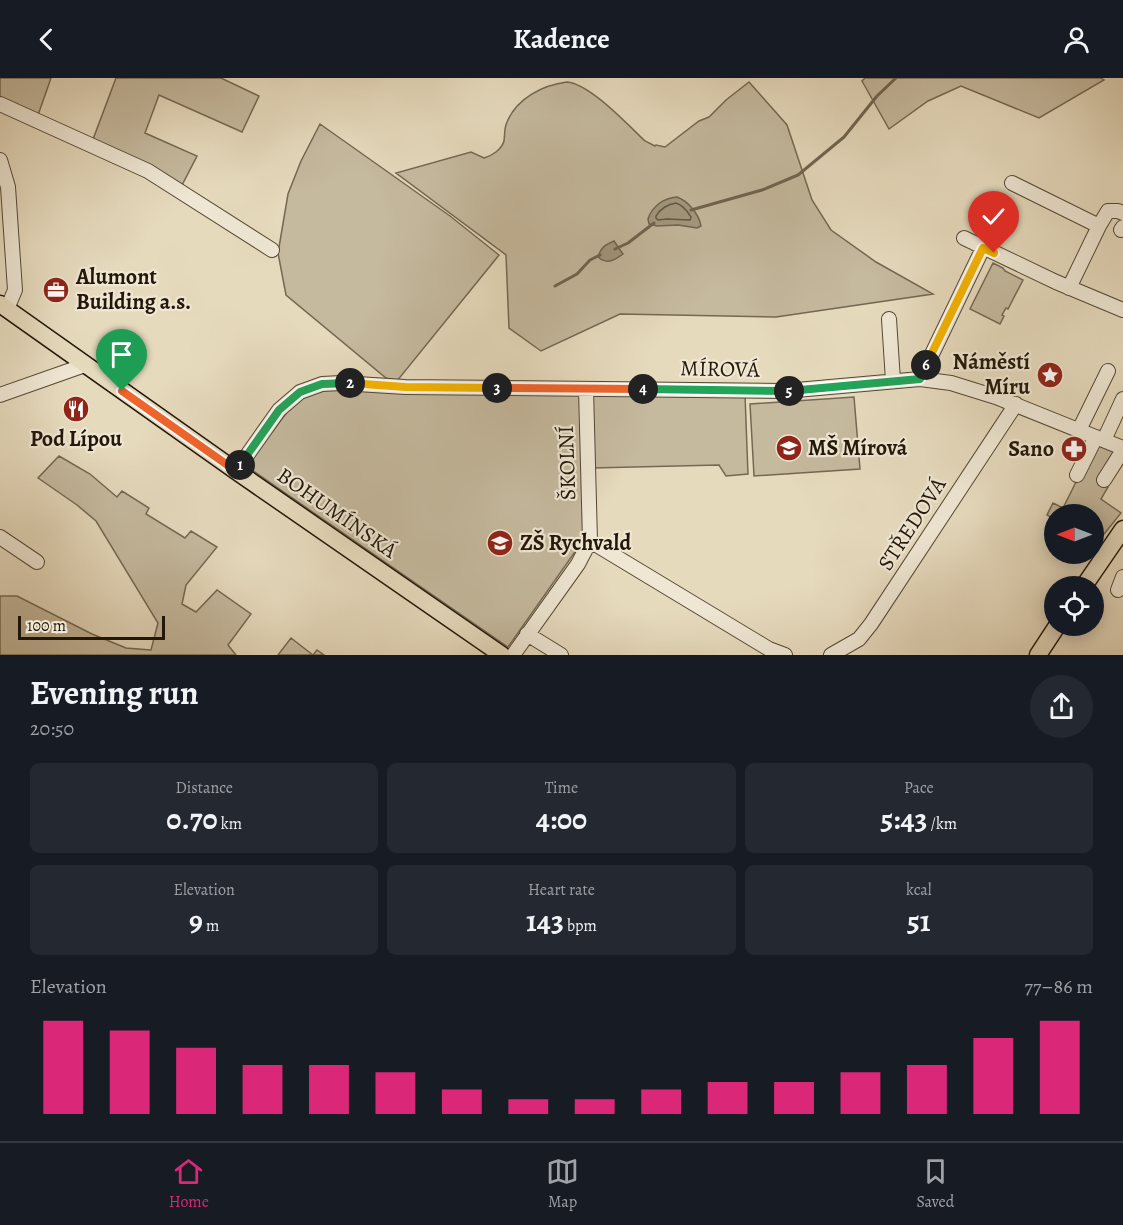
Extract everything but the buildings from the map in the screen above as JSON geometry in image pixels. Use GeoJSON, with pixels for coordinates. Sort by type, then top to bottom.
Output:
{"type":"FeatureCollection","features":[{"type":"Feature","properties":{"kind":"main road","name":"BOHUMÍNSKÁ"},"geometry":{"type":"LineString","coordinates":[[4,307],[502,655]]}},
{"type":"Feature","properties":{"kind":"main road"},"geometry":{"type":"LineString","coordinates":[[1091,576],[1122,532]]}},
{"type":"Feature","properties":{"kind":"main road"},"geometry":{"type":"LineString","coordinates":[[1038,655],[1050,636]]}},
{"type":"Feature","properties":{"kind":"street"},"geometry":{"type":"LineString","coordinates":[[0,104],[148,171],[272,250]]}},
{"type":"Feature","properties":{"kind":"street"},"geometry":{"type":"LineString","coordinates":[[0,160],[8,187],[15,290],[4,307]]}},
{"type":"Feature","properties":{"kind":"street"},"geometry":{"type":"LineString","coordinates":[[1012,183],[1098,226]]}},
{"type":"Feature","properties":{"kind":"street"},"geometry":{"type":"LineString","coordinates":[[1069,288],[1098,226],[1108,211],[1123,213]]}},
{"type":"Feature","properties":{"kind":"street"},"geometry":{"type":"LineString","coordinates":[[964,238],[1069,288],[1123,310]]}},
{"type":"Feature","properties":{"kind":"street"},"geometry":{"type":"LineString","coordinates":[[920,379],[983,248]]}},
{"type":"Feature","properties":{"kind":"street"},"geometry":{"type":"LineString","coordinates":[[889,319],[893,381]]}},
{"type":"Feature","properties":{"kind":"street"},"geometry":{"type":"LineString","coordinates":[[0,395],[85,365]]}},
{"type":"Feature","properties":{"kind":"street"},"geometry":{"type":"LineString","coordinates":[[1079,430],[1108,371]]}},
{"type":"Feature","properties":{"kind":"street","name":"MÍROVÁ"},"geometry":{"type":"LineString","coordinates":[[236,471],[279,410],[300,392],[322,384],[341,383],[405,387],[785,391],[920,379],[951,383],[1016,404],[1123,449]]}},
{"type":"Feature","properties":{"kind":"street","name":"ŠKOLNÍ"},"geometry":{"type":"LineString","coordinates":[[586,389],[590,541]]}},
{"type":"Feature","properties":{"kind":"street"},"geometry":{"type":"LineString","coordinates":[[1077,475],[1123,399]]}},
{"type":"Feature","properties":{"kind":"street","name":"STŘEDOVÁ"},"geometry":{"type":"LineString","coordinates":[[831,655],[859,639],[872,624],[1016,404]]}},
{"type":"Feature","properties":{"kind":"street"},"geometry":{"type":"LineString","coordinates":[[1104,480],[1123,449]]}},
{"type":"Feature","properties":{"kind":"street"},"geometry":{"type":"LineString","coordinates":[[0,537],[37,562]]}},
{"type":"Feature","properties":{"kind":"street"},"geometry":{"type":"LineString","coordinates":[[513,655],[578,564],[590,541],[764,646],[786,655]]}},
{"type":"Feature","properties":{"kind":"street"},"geometry":{"type":"LineString","coordinates":[[527,634],[561,655]]}},
{"type":"Feature","properties":{"kind":"shaded area"},"geometry":{"type":"Polygon","coordinates":[[[0,78],[51,78],[37,118],[0,99],[0,78]]]}},
{"type":"Feature","properties":{"kind":"shaded area"},"geometry":{"type":"Polygon","coordinates":[[[116,78],[221,78],[259,96],[242,132],[159,95],[145,133],[197,156],[180,189],[92,142],[116,78]]]}},
{"type":"Feature","properties":{"kind":"shaded area"},"geometry":{"type":"Polygon","coordinates":[[[865,78],[1101,78],[1104,80],[1039,118],[961,86],[928,101],[889,129],[862,81],[865,78]]]}},
{"type":"Feature","properties":{"kind":"shaded area"},"geometry":{"type":"Polygon","coordinates":[[[567,82],[576,84],[597,97],[645,141],[655,146],[665,147],[699,121],[709,117],[749,82],[787,125],[812,200],[831,230],[876,262],[933,294],[776,317],[620,314],[541,351],[509,328],[506,255],[396,173],[471,152],[484,158],[490,156],[503,144],[506,124],[517,106],[540,90],[567,82]]]}},
{"type":"Feature","properties":{"kind":"shaded area"},"geometry":{"type":"Polygon","coordinates":[[[320,124],[450,216],[499,255],[397,381],[386,378],[286,295],[278,253],[288,194],[301,161],[320,124]]]}},
{"type":"Feature","properties":{"kind":"shaded area"},"geometry":{"type":"Polygon","coordinates":[[[993,263],[1023,280],[1008,309],[1006,308],[1002,315],[1004,316],[1000,324],[970,309],[993,263]]]}},
{"type":"Feature","properties":{"kind":"shaded area"},"geometry":{"type":"Polygon","coordinates":[[[322,389],[581,394],[584,539],[508,647],[246,466],[291,407],[305,396],[322,389]]]}},
{"type":"Feature","properties":{"kind":"shaded area"},"geometry":{"type":"Polygon","coordinates":[[[589,394],[745,395],[748,474],[726,476],[719,465],[592,468],[589,394]]]}},
{"type":"Feature","properties":{"kind":"shaded area"},"geometry":{"type":"Polygon","coordinates":[[[854,397],[860,469],[754,476],[750,404],[854,397]]]}},
{"type":"Feature","properties":{"kind":"shaded area"},"geometry":{"type":"Polygon","coordinates":[[[1094,442],[1123,455],[1111,456],[1097,479],[1108,487],[1101,499],[1121,513],[1104,534],[1104,504],[1065,504],[1094,442]]]}},
{"type":"Feature","properties":{"kind":"shaded area"},"geometry":{"type":"Polygon","coordinates":[[[59,456],[90,474],[117,497],[122,491],[149,508],[146,514],[185,538],[191,531],[217,547],[186,585],[182,604],[196,612],[217,590],[251,614],[228,645],[236,655],[0,655],[0,596],[17,596],[92,634],[126,648],[151,650],[158,623],[96,521],[38,478],[59,456]]]}},
{"type":"Feature","properties":{"kind":"shaded area"},"geometry":{"type":"Polygon","coordinates":[[[291,638],[313,655],[278,655],[291,638]]]}},
{"type":"Feature","properties":{"kind":"shaded area"},"geometry":{"type":"Polygon","coordinates":[[[317,650],[324,655],[313,655],[317,650]]]}},
{"type":"Feature","properties":{"kind":"water"},"geometry":{"type":"Polygon","coordinates":[[[677,197],[692,208],[701,226],[697,228],[649,224],[650,214],[656,207],[663,201],[677,197]]]}},
{"type":"Feature","properties":{"kind":"water"},"geometry":{"type":"Polygon","coordinates":[[[614,241],[623,254],[608,261],[598,257],[604,247],[614,241]]]}},
{"type":"Feature","properties":{"kind":"waterway"},"geometry":{"type":"LineString","coordinates":[[691,210],[762,190],[798,175],[844,137],[877,96],[896,78]]}},
{"type":"Feature","properties":{"kind":"waterway"},"geometry":{"type":"LineString","coordinates":[[615,249],[628,243],[654,223]]}},
{"type":"Feature","properties":{"kind":"waterway"},"geometry":{"type":"LineString","coordinates":[[555,286],[577,274],[590,260],[600,255]]}},
{"type":"Feature","properties":{"kind":"place","name":"Alumont Building a.s."},"geometry":{"type":"Point","coordinates":[56,290]}},
{"type":"Feature","properties":{"kind":"place","name":"Náměstí Míru"},"geometry":{"type":"Point","coordinates":[1050,375]}},
{"type":"Feature","properties":{"kind":"place","name":"Pod Lípou"},"geometry":{"type":"Point","coordinates":[76,409]}},
{"type":"Feature","properties":{"kind":"place","name":"MŠ Mírová"},"geometry":{"type":"Point","coordinates":[789,448]}},
{"type":"Feature","properties":{"kind":"place","name":"Sano"},"geometry":{"type":"Point","coordinates":[1074,449]}},
{"type":"Feature","properties":{"kind":"place","name":"ZŠ Rychvald"},"geometry":{"type":"Point","coordinates":[500,543]}},
{"type":"Feature","properties":{"kind":"route"},"geometry":{"type":"LineString","coordinates":[[122,391],[236,471],[279,410],[300,392],[322,384],[785,391],[920,379],[983,248],[994,253]]}}]}
